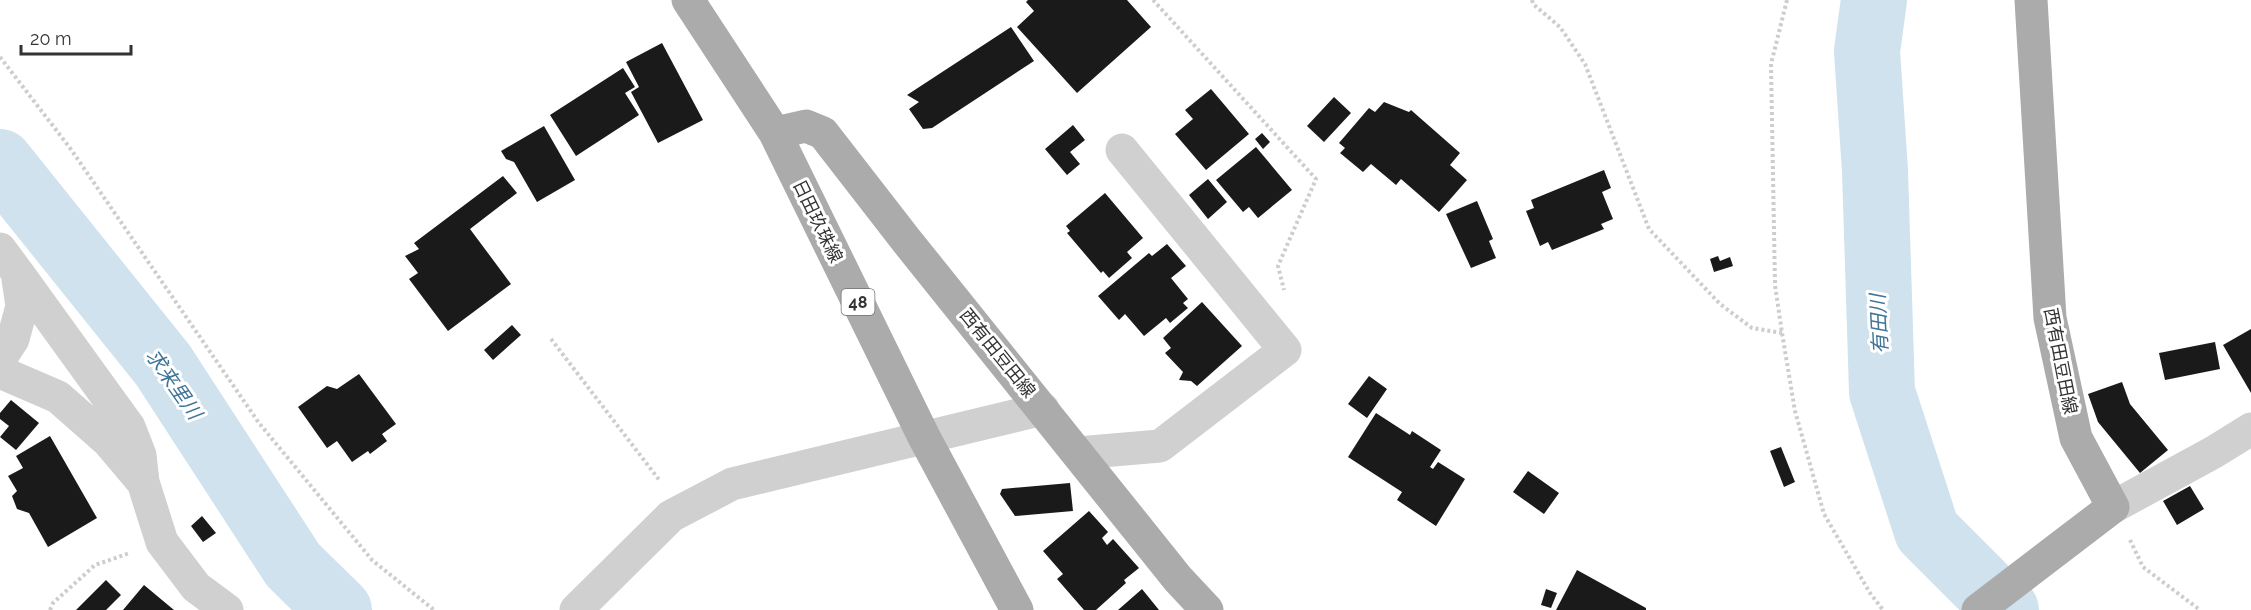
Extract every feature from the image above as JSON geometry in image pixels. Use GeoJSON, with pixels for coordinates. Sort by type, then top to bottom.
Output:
{"type":"FeatureCollection","features":[{"type":"Feature","properties":{"kind":"main road","name":"日田玖珠線"},"geometry":{"type":"LineString","coordinates":[[688,0],[775,133],[924,437],[1017,610]]}},
{"type":"Feature","properties":{"kind":"main road","name":"西有田豆田線"},"geometry":{"type":"LineString","coordinates":[[2031,0],[2050,318],[2076,438],[2113,507]]}},
{"type":"Feature","properties":{"kind":"main road","name":"西有田豆田線"},"geometry":{"type":"LineString","coordinates":[[775,133],[806,126],[823,133],[1178,579],[1207,610]]}},
{"type":"Feature","properties":{"kind":"main road"},"geometry":{"type":"LineString","coordinates":[[1978,610],[2113,507]]}},
{"type":"Feature","properties":{"kind":"street"},"geometry":{"type":"LineString","coordinates":[[1078,453],[1160,446],[1286,350],[1122,150]]}},
{"type":"Feature","properties":{"kind":"street"},"geometry":{"type":"LineString","coordinates":[[0,359],[13,339],[22,306],[8,261]]}},
{"type":"Feature","properties":{"kind":"street"},"geometry":{"type":"LineString","coordinates":[[8,261],[129,427],[141,455],[143,482],[162,542],[196,586],[227,610]]}},
{"type":"Feature","properties":{"kind":"street"},"geometry":{"type":"LineString","coordinates":[[0,372],[58,397],[108,441],[143,482]]}},
{"type":"Feature","properties":{"kind":"street"},"geometry":{"type":"LineString","coordinates":[[576,610],[671,516],[732,484],[1043,409]]}},
{"type":"Feature","properties":{"kind":"street"},"geometry":{"type":"LineString","coordinates":[[2113,507],[2214,452],[2251,429]]}},
{"type":"Feature","properties":{"kind":"path"},"geometry":{"type":"LineString","coordinates":[[1153,0],[1316,179],[1278,266],[1288,310],[1269,330]]}},
{"type":"Feature","properties":{"kind":"path"},"geometry":{"type":"LineString","coordinates":[[1532,0],[1533,4],[1560,27],[1585,64],[1649,229],[1719,304],[1752,328],[1782,333]]}},
{"type":"Feature","properties":{"kind":"path"},"geometry":{"type":"LineString","coordinates":[[1787,0],[1771,64],[1775,285],[1782,333],[1795,411],[1824,514],[1870,593],[1883,610]]}},
{"type":"Feature","properties":{"kind":"path"},"geometry":{"type":"LineString","coordinates":[[0,57],[70,148],[258,423],[372,560],[434,610]]}},
{"type":"Feature","properties":{"kind":"path"},"geometry":{"type":"LineString","coordinates":[[551,339],[682,511]]}},
{"type":"Feature","properties":{"kind":"path"},"geometry":{"type":"LineString","coordinates":[[2113,507],[2143,567],[2200,610]]}},
{"type":"Feature","properties":{"kind":"path"},"geometry":{"type":"LineString","coordinates":[[50,610],[53,603],[95,565],[162,542]]}},
{"type":"Feature","properties":{"kind":"building"},"geometry":{"type":"Polygon","coordinates":[[[1028,0],[1127,0],[1151,27],[1077,93],[1017,27],[1034,11],[1026,2],[1028,0]]]}},
{"type":"Feature","properties":{"kind":"building"},"geometry":{"type":"Polygon","coordinates":[[[1011,27],[1034,61],[932,128],[923,129],[909,109],[919,102],[907,95],[1011,27]]]}},
{"type":"Feature","properties":{"kind":"building"},"geometry":{"type":"Polygon","coordinates":[[[662,43],[703,120],[658,143],[631,92],[639,87],[626,62],[662,43]]]}},
{"type":"Feature","properties":{"kind":"building"},"geometry":{"type":"Polygon","coordinates":[[[623,68],[635,87],[625,93],[639,115],[576,156],[550,115],[623,68]]]}},
{"type":"Feature","properties":{"kind":"building"},"geometry":{"type":"Polygon","coordinates":[[[1211,89],[1249,134],[1206,170],[1175,134],[1193,119],[1185,110],[1211,89]]]}},
{"type":"Feature","properties":{"kind":"building"},"geometry":{"type":"Polygon","coordinates":[[[1334,97],[1351,113],[1324,142],[1307,126],[1334,97]]]}},
{"type":"Feature","properties":{"kind":"building"},"geometry":{"type":"Polygon","coordinates":[[[1384,102],[1409,112],[1411,110],[1460,153],[1450,165],[1467,180],[1439,212],[1401,179],[1396,185],[1371,164],[1363,172],[1340,153],[1345,148],[1339,143],[1369,108],[1375,112],[1384,102]]]}},
{"type":"Feature","properties":{"kind":"building"},"geometry":{"type":"Polygon","coordinates":[[[1073,125],[1085,140],[1070,152],[1080,164],[1067,175],[1045,149],[1073,125]]]}},
{"type":"Feature","properties":{"kind":"building"},"geometry":{"type":"Polygon","coordinates":[[[544,126],[575,180],[537,202],[514,162],[506,159],[501,151],[544,126]]]}},
{"type":"Feature","properties":{"kind":"building"},"geometry":{"type":"Polygon","coordinates":[[[1262,133],[1270,142],[1263,149],[1255,139],[1262,133]]]}},
{"type":"Feature","properties":{"kind":"building"},"geometry":{"type":"Polygon","coordinates":[[[1256,147],[1292,190],[1258,218],[1249,207],[1243,212],[1216,180],[1256,147]]]}},
{"type":"Feature","properties":{"kind":"building"},"geometry":{"type":"Polygon","coordinates":[[[1604,170],[1611,188],[1602,192],[1613,219],[1601,224],[1604,229],[1552,250],[1548,242],[1540,246],[1526,211],[1534,208],[1531,200],[1604,170]]]}},
{"type":"Feature","properties":{"kind":"building"},"geometry":{"type":"Polygon","coordinates":[[[503,176],[517,193],[470,229],[511,284],[448,331],[409,279],[418,273],[405,256],[419,249],[414,243],[503,176]]]}},
{"type":"Feature","properties":{"kind":"building"},"geometry":{"type":"Polygon","coordinates":[[[1208,179],[1227,202],[1208,219],[1189,195],[1208,179]]]}},
{"type":"Feature","properties":{"kind":"building"},"geometry":{"type":"Polygon","coordinates":[[[1105,193],[1143,238],[1127,252],[1132,258],[1109,278],[1103,271],[1101,273],[1067,233],[1070,231],[1066,226],[1105,193]]]}},
{"type":"Feature","properties":{"kind":"building"},"geometry":{"type":"Polygon","coordinates":[[[1477,201],[1493,239],[1489,241],[1496,258],[1471,268],[1446,214],[1477,201]]]}},
{"type":"Feature","properties":{"kind":"building"},"geometry":{"type":"Polygon","coordinates":[[[1167,244],[1186,266],[1171,278],[1188,299],[1183,303],[1188,308],[1170,323],[1166,318],[1144,336],[1125,314],[1119,320],[1098,296],[1149,253],[1152,256],[1167,244]]]}},
{"type":"Feature","properties":{"kind":"building"},"geometry":{"type":"Polygon","coordinates":[[[1718,256],[1720,261],[1730,257],[1733,266],[1714,272],[1710,259],[1718,256]]]}},
{"type":"Feature","properties":{"kind":"building"},"geometry":{"type":"Polygon","coordinates":[[[1202,302],[1242,346],[1197,386],[1191,381],[1179,380],[1183,372],[1165,353],[1171,348],[1163,338],[1202,302]]]}},
{"type":"Feature","properties":{"kind":"building"},"geometry":{"type":"Polygon","coordinates":[[[512,325],[521,335],[493,360],[484,350],[512,325]]]}},
{"type":"Feature","properties":{"kind":"building"},"geometry":{"type":"Polygon","coordinates":[[[2251,329],[2251,393],[2223,345],[2251,329]]]}},
{"type":"Feature","properties":{"kind":"building"},"geometry":{"type":"Polygon","coordinates":[[[2215,342],[2220,369],[2165,380],[2159,353],[2215,342]]]}},
{"type":"Feature","properties":{"kind":"building"},"geometry":{"type":"Polygon","coordinates":[[[359,374],[396,424],[382,434],[387,441],[370,454],[368,451],[352,462],[337,441],[327,448],[298,407],[327,386],[337,389],[359,374]]]}},
{"type":"Feature","properties":{"kind":"building"},"geometry":{"type":"Polygon","coordinates":[[[1369,376],[1387,389],[1367,418],[1348,404],[1369,376]]]}},
{"type":"Feature","properties":{"kind":"building"},"geometry":{"type":"Polygon","coordinates":[[[2122,382],[2130,404],[2168,450],[2140,473],[2098,422],[2088,394],[2122,382]]]}},
{"type":"Feature","properties":{"kind":"building"},"geometry":{"type":"Polygon","coordinates":[[[11,400],[39,423],[16,450],[0,437],[9,426],[0,419],[0,413],[11,400]]]}},
{"type":"Feature","properties":{"kind":"building"},"geometry":{"type":"Polygon","coordinates":[[[1376,413],[1410,435],[1412,431],[1441,450],[1430,467],[1433,469],[1438,462],[1465,479],[1436,526],[1397,500],[1402,492],[1348,457],[1376,413]]]}},
{"type":"Feature","properties":{"kind":"building"},"geometry":{"type":"Polygon","coordinates":[[[50,436],[97,518],[48,547],[29,513],[17,509],[12,496],[17,491],[8,476],[23,468],[16,456],[50,436]]]}},
{"type":"Feature","properties":{"kind":"building"},"geometry":{"type":"Polygon","coordinates":[[[1781,447],[1795,482],[1784,487],[1770,451],[1781,447]]]}},
{"type":"Feature","properties":{"kind":"building"},"geometry":{"type":"Polygon","coordinates":[[[1528,471],[1559,493],[1544,514],[1513,492],[1528,471]]]}},
{"type":"Feature","properties":{"kind":"building"},"geometry":{"type":"Polygon","coordinates":[[[1070,483],[1073,511],[1015,516],[1000,494],[1002,489],[1070,483]]]}},
{"type":"Feature","properties":{"kind":"building"},"geometry":{"type":"Polygon","coordinates":[[[2190,486],[2204,509],[2177,525],[2163,501],[2190,486]]]}},
{"type":"Feature","properties":{"kind":"building"},"geometry":{"type":"Polygon","coordinates":[[[1089,511],[1108,532],[1102,538],[1107,545],[1113,539],[1139,568],[1124,580],[1126,583],[1096,610],[1084,610],[1057,579],[1063,574],[1043,551],[1089,511]]]}},
{"type":"Feature","properties":{"kind":"building"},"geometry":{"type":"Polygon","coordinates":[[[202,516],[216,533],[203,542],[191,526],[202,516]]]}},
{"type":"Feature","properties":{"kind":"building"},"geometry":{"type":"Polygon","coordinates":[[[1577,570],[1646,608],[1646,610],[1556,610],[1577,570]]]}},
{"type":"Feature","properties":{"kind":"building"},"geometry":{"type":"Polygon","coordinates":[[[106,580],[121,595],[106,610],[76,610],[106,580]]]}},
{"type":"Feature","properties":{"kind":"building"},"geometry":{"type":"Polygon","coordinates":[[[144,585],[174,610],[123,610],[144,585]]]}},
{"type":"Feature","properties":{"kind":"building"},"geometry":{"type":"Polygon","coordinates":[[[1142,589],[1159,610],[1118,610],[1142,589]]]}},
{"type":"Feature","properties":{"kind":"building"},"geometry":{"type":"Polygon","coordinates":[[[1546,589],[1557,593],[1551,608],[1541,605],[1546,589]]]}},
{"type":"Feature","properties":{"kind":"waterway","name":"有田川"},"geometry":{"type":"LineString","coordinates":[[1874,0],[1867,51],[1875,171],[1882,392],[1927,531],[2006,610]]}},
{"type":"Feature","properties":{"kind":"waterway","name":"求来里川"},"geometry":{"type":"LineString","coordinates":[[0,162],[163,365],[293,565],[339,610]]}}]}
